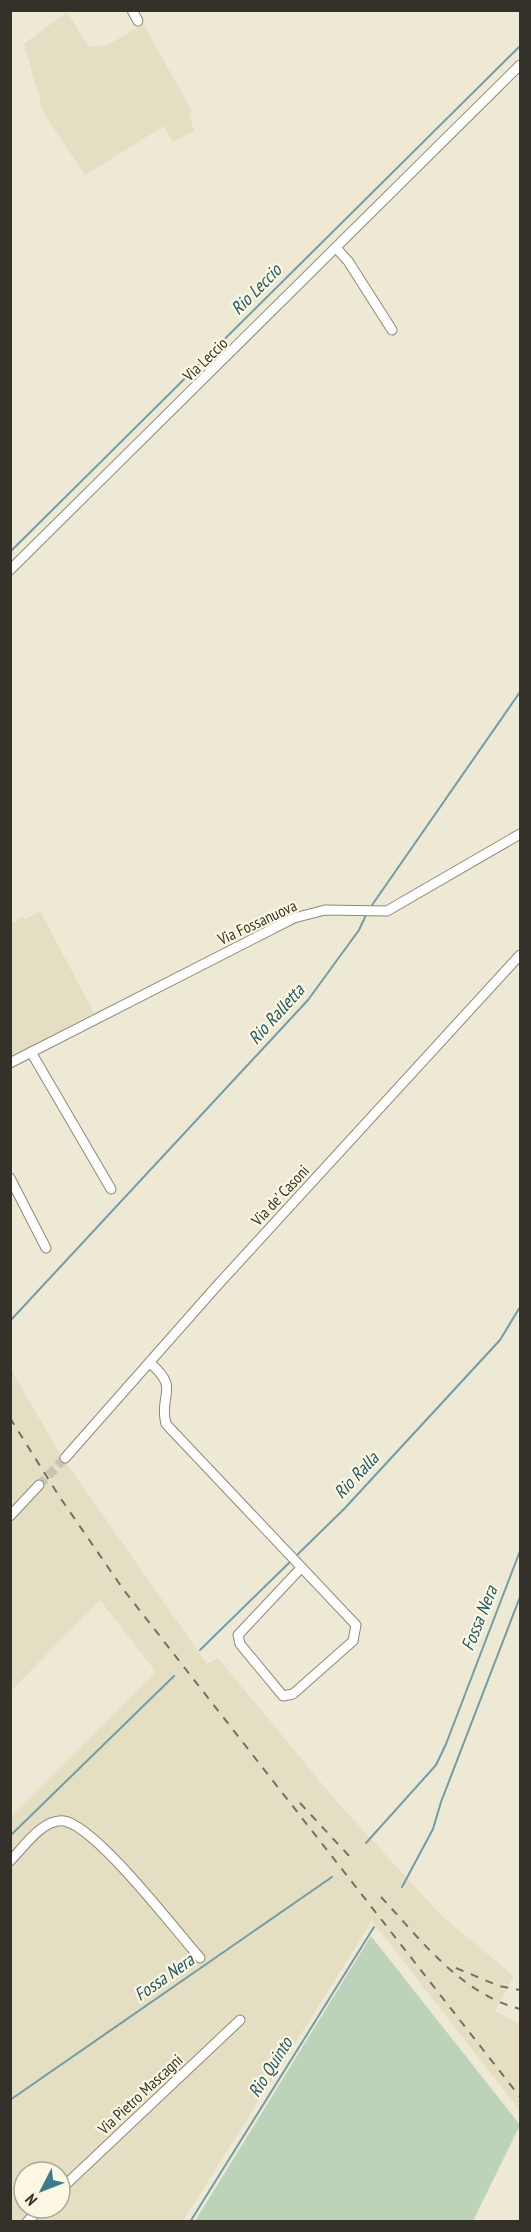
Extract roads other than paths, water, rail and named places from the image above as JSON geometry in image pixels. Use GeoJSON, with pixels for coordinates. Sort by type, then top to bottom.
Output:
{"type":"FeatureCollection","features":[{"type":"Feature","properties":{"kind":"street"},"geometry":{"type":"LineString","coordinates":[[132,10],[138,21]]}},
{"type":"Feature","properties":{"kind":"street","name":"Via Leccio"},"geometry":{"type":"LineString","coordinates":[[10,570],[337,249],[520,65]]}},
{"type":"Feature","properties":{"kind":"street"},"geometry":{"type":"LineString","coordinates":[[337,249],[348,261],[392,330]]}},
{"type":"Feature","properties":{"kind":"street","name":"Via Fossanuova"},"geometry":{"type":"LineString","coordinates":[[10,1063],[294,918],[325,910],[387,911],[520,834]]}},
{"type":"Feature","properties":{"kind":"street","name":"Via de' Casoni"},"geometry":{"type":"LineString","coordinates":[[64,1458],[215,1288],[520,955]]}},
{"type":"Feature","properties":{"kind":"street"},"geometry":{"type":"LineString","coordinates":[[32,1052],[111,1189]]}},
{"type":"Feature","properties":{"kind":"street"},"geometry":{"type":"LineString","coordinates":[[10,1178],[46,1248]]}},
{"type":"Feature","properties":{"kind":"street"},"geometry":{"type":"LineString","coordinates":[[150,1363],[166,1380],[168,1390],[163,1414],[166,1424],[288,1556],[349,1616],[356,1625],[353,1641],[293,1694],[283,1696],[240,1644],[238,1635],[299,1567]]}},
{"type":"Feature","properties":{"kind":"street"},"geometry":{"type":"LineString","coordinates":[[10,1516],[39,1485]]}},
{"type":"Feature","properties":{"kind":"street"},"geometry":{"type":"LineString","coordinates":[[10,1861],[52,1822],[65,1821],[82,1830],[110,1854],[200,1958]]}},
{"type":"Feature","properties":{"kind":"street","name":"Via Pietro Mascagni"},"geometry":{"type":"LineString","coordinates":[[72,2179],[240,2020]]}},
{"type":"Feature","properties":{"kind":"waterway","name":"Rio Leccio"},"geometry":{"type":"LineString","coordinates":[[10,552],[520,46]]}},
{"type":"Feature","properties":{"kind":"waterway","name":"Rio Ralletta"},"geometry":{"type":"LineString","coordinates":[[370,908],[520,692]]}},
{"type":"Feature","properties":{"kind":"waterway","name":"Rio Ralletta"},"geometry":{"type":"LineString","coordinates":[[10,1321],[308,1000],[359,930],[367,913]]}},
{"type":"Feature","properties":{"kind":"waterway","name":"Rio Ralla"},"geometry":{"type":"LineString","coordinates":[[296,1556],[345,1508],[500,1340],[520,1307]]}},
{"type":"Feature","properties":{"kind":"waterway","name":"Fossa Nera"},"geometry":{"type":"LineString","coordinates":[[366,1843],[436,1765],[520,1551]]}},
{"type":"Feature","properties":{"kind":"waterway","name":"Rio Ralla"},"geometry":{"type":"LineString","coordinates":[[200,1650],[292,1560]]}},
{"type":"Feature","properties":{"kind":"waterway","name":"Rio Quinto"},"geometry":{"type":"LineString","coordinates":[[402,1887],[433,1829],[441,1802],[520,1597]]}},
{"type":"Feature","properties":{"kind":"waterway","name":"Rio Ralla"},"geometry":{"type":"LineString","coordinates":[[10,1836],[174,1676]]}},
{"type":"Feature","properties":{"kind":"waterway","name":"Fossa Nera"},"geometry":{"type":"LineString","coordinates":[[10,2100],[332,1877]]}},
{"type":"Feature","properties":{"kind":"waterway","name":"Rio Quinto"},"geometry":{"type":"LineString","coordinates":[[190,2222],[374,1927]]}},
{"type":"Feature","properties":{"kind":"tunnel"},"geometry":{"type":"LineString","coordinates":[[39,1485],[65,1458]]}},
{"type":"Feature","properties":{"kind":"railway"},"geometry":{"type":"LineString","coordinates":[[10,1418],[59,1496],[123,1589],[520,2097]]}},
{"type":"Feature","properties":{"kind":"railway"},"geometry":{"type":"LineString","coordinates":[[300,1803],[351,1858]]}},
{"type":"Feature","properties":{"kind":"railway"},"geometry":{"type":"LineString","coordinates":[[381,1897],[427,1948],[460,1978],[498,2001],[520,2009]]}},
{"type":"Feature","properties":{"kind":"railway"},"geometry":{"type":"LineString","coordinates":[[456,1968],[499,1986],[520,1990]]}}]}
